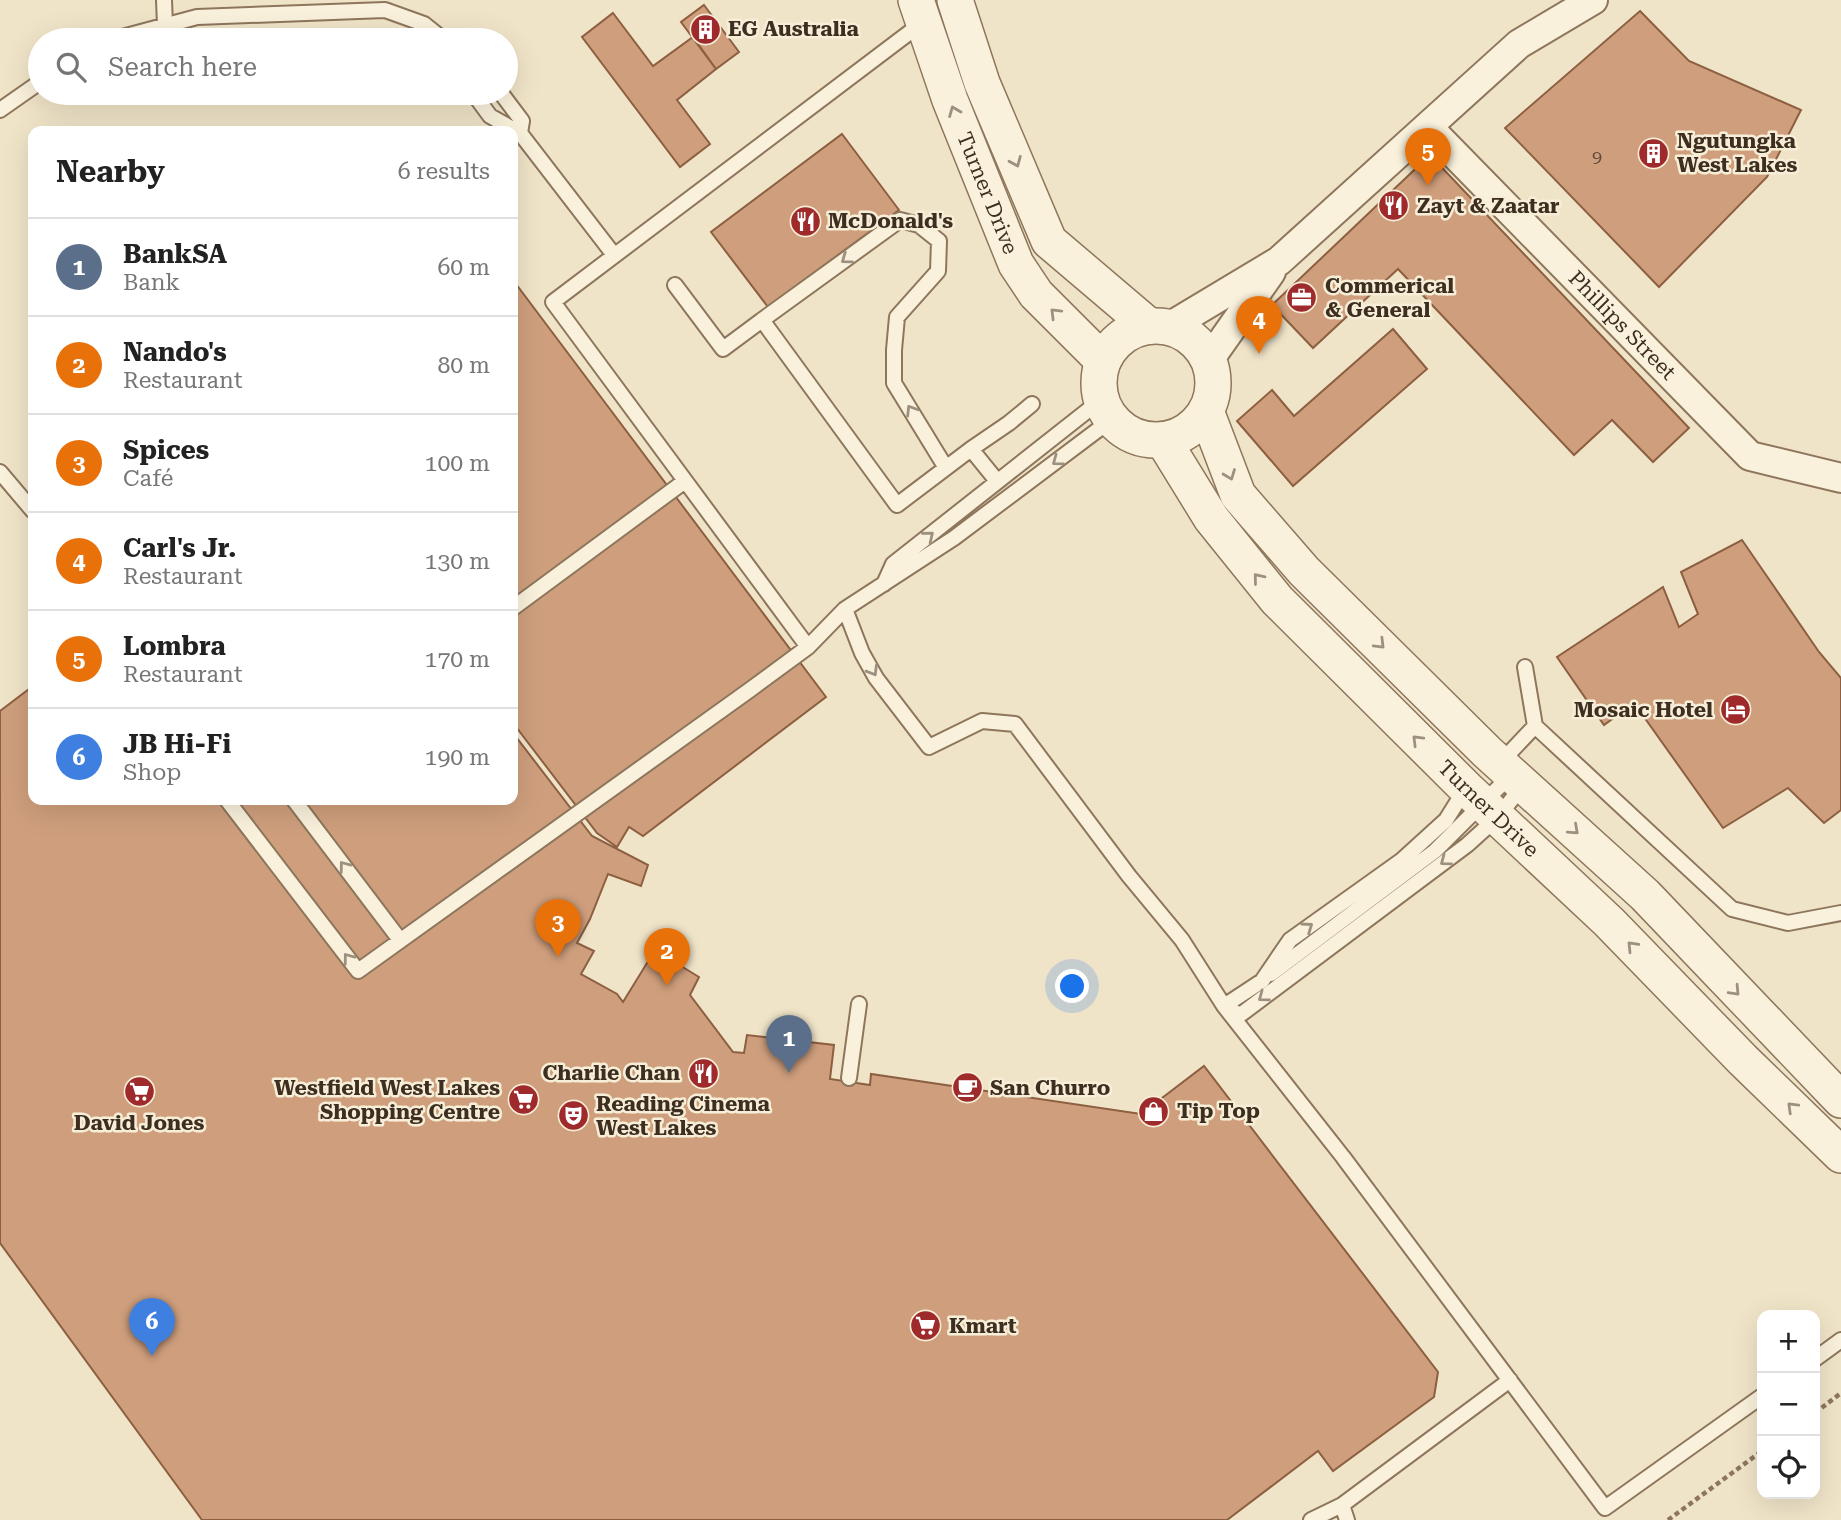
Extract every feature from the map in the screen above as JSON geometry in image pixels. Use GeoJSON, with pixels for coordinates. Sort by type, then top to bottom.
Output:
{"type":"FeatureCollection","features":[{"type":"Feature","properties":{"kind":"street","name":"Turner Drive"},"geometry":{"type":"LineString","coordinates":[[955,0],[982,83],[1049,241],[1159,327]]}},
{"type":"Feature","properties":{"kind":"street"},"geometry":{"type":"LineString","coordinates":[[1159,327],[1185,334],[1199,345],[1209,360],[1213,377],[1212,395],[1206,411],[1195,425],[1180,435],[1163,440],[1143,439],[1124,431],[1106,410],[1099,380],[1103,361],[1114,344],[1130,332],[1159,327],[1279,261],[1519,44],[1593,0]]}},
{"type":"Feature","properties":{"kind":"street","name":"Turner Drive"},"geometry":{"type":"LineString","coordinates":[[920,11],[950,100],[1016,264],[1036,295],[1103,361]]}},
{"type":"Feature","properties":{"kind":"street","name":"Phillips Street"},"geometry":{"type":"LineString","coordinates":[[1429,128],[1750,456],[1841,478]]}},
{"type":"Feature","properties":{"kind":"street"},"geometry":{"type":"LineString","coordinates":[[1209,360],[1279,261]]}},
{"type":"Feature","properties":{"kind":"street","name":"Turner Drive"},"geometry":{"type":"LineString","coordinates":[[1206,411],[1238,495],[1304,571],[1511,774],[1645,895],[1841,1100]]}},
{"type":"Feature","properties":{"kind":"street","name":"Turner Drive"},"geometry":{"type":"LineString","coordinates":[[1163,440],[1211,518],[1277,600],[1482,803],[1609,922],[1841,1155]]}},
{"type":"Feature","properties":{"kind":"lane"},"geometry":{"type":"LineString","coordinates":[[164,0],[165,25]]}},
{"type":"Feature","properties":{"kind":"lane"},"geometry":{"type":"LineString","coordinates":[[154,28],[197,17],[385,10],[430,28]]}},
{"type":"Feature","properties":{"kind":"lane"},"geometry":{"type":"LineString","coordinates":[[808,647],[553,302],[920,11]]}},
{"type":"Feature","properties":{"kind":"lane"},"geometry":{"type":"LineString","coordinates":[[0,110],[28,90]]}},
{"type":"Feature","properties":{"kind":"lane"},"geometry":{"type":"LineString","coordinates":[[482,105],[490,116],[508,126]]}},
{"type":"Feature","properties":{"kind":"lane"},"geometry":{"type":"LineString","coordinates":[[510,105],[522,121],[520,133],[614,255]]}},
{"type":"Feature","properties":{"kind":"lane"},"geometry":{"type":"LineString","coordinates":[[675,285],[723,349],[900,220],[919,225],[939,241],[938,271],[897,317],[894,383],[946,468]]}},
{"type":"Feature","properties":{"kind":"lane"},"geometry":{"type":"LineString","coordinates":[[762,320],[897,505],[1032,404]]}},
{"type":"Feature","properties":{"kind":"lane"},"geometry":{"type":"LineString","coordinates":[[884,585],[893,564],[997,481],[1106,410]]}},
{"type":"Feature","properties":{"kind":"lane"},"geometry":{"type":"LineString","coordinates":[[231,805],[358,971],[808,647],[845,609],[954,538],[1106,410]]}},
{"type":"Feature","properties":{"kind":"lane"},"geometry":{"type":"LineString","coordinates":[[971,449],[997,481]]}},
{"type":"Feature","properties":{"kind":"lane"},"geometry":{"type":"LineString","coordinates":[[0,472],[28,505]]}},
{"type":"Feature","properties":{"kind":"lane"},"geometry":{"type":"LineString","coordinates":[[518,604],[685,481]]}},
{"type":"Feature","properties":{"kind":"lane"},"geometry":{"type":"LineString","coordinates":[[845,609],[862,653],[876,678],[929,747],[982,721],[1015,724],[1129,876],[1182,940],[1224,1006],[1343,1157],[1605,1508],[1757,1400]]}},
{"type":"Feature","properties":{"kind":"lane"},"geometry":{"type":"LineString","coordinates":[[1224,1006],[1262,981],[1426,859],[1511,774],[1535,726],[1525,667]]}},
{"type":"Feature","properties":{"kind":"lane"},"geometry":{"type":"LineString","coordinates":[[1535,726],[1732,909],[1788,923],[1841,913]]}},
{"type":"Feature","properties":{"kind":"lane"},"geometry":{"type":"LineString","coordinates":[[1262,981],[1290,940],[1402,860],[1447,820],[1482,803]]}},
{"type":"Feature","properties":{"kind":"lane"},"geometry":{"type":"LineString","coordinates":[[1224,1006],[1240,1015],[1467,845],[1482,803]]}},
{"type":"Feature","properties":{"kind":"lane"},"geometry":{"type":"LineString","coordinates":[[298,805],[400,940]]}},
{"type":"Feature","properties":{"kind":"lane"},"geometry":{"type":"LineString","coordinates":[[849,1078],[859,1004]]}},
{"type":"Feature","properties":{"kind":"lane"},"geometry":{"type":"LineString","coordinates":[[1820,1355],[1841,1340]]}},
{"type":"Feature","properties":{"kind":"lane"},"geometry":{"type":"LineString","coordinates":[[1311,1520],[1342,1505],[1510,1380]]}},
{"type":"Feature","properties":{"kind":"lane"},"geometry":{"type":"LineString","coordinates":[[1342,1505],[1347,1520]]}},
{"type":"Feature","properties":{"kind":"path"},"geometry":{"type":"LineString","coordinates":[[1820,1409],[1841,1393]]}},
{"type":"Feature","properties":{"kind":"path"},"geometry":{"type":"LineString","coordinates":[[1668,1520],[1757,1455]]}},
{"type":"Feature","properties":{"kind":"building","name":"EG Australia"},"geometry":{"type":"Polygon","coordinates":[[[704,5],[739,52],[716,69],[681,22],[704,5]]]}},
{"type":"Feature","properties":{"kind":"building","name":"Ngutungka West Lakes"},"geometry":{"type":"Polygon","coordinates":[[[1640,11],[1689,61],[1801,110],[1767,177],[1659,287],[1505,128],[1640,11]]]}},
{"type":"Feature","properties":{"kind":"building"},"geometry":{"type":"Polygon","coordinates":[[[613,13],[653,66],[693,37],[716,69],[677,100],[710,144],[680,167],[582,37],[613,13]]]}},
{"type":"Feature","properties":{"kind":"building","name":"McDonald's"},"geometry":{"type":"Polygon","coordinates":[[[842,134],[899,210],[768,307],[711,232],[842,134]]]}},
{"type":"Feature","properties":{"kind":"building"},"geometry":{"type":"Polygon","coordinates":[[[1430,155],[1689,428],[1653,462],[1612,420],[1574,455],[1398,269],[1313,348],[1272,305],[1430,155]]]}},
{"type":"Feature","properties":{"kind":"building"},"geometry":{"type":"Polygon","coordinates":[[[518,287],[826,697],[643,836],[629,827],[617,847],[597,833],[518,730],[518,287]]]}},
{"type":"Feature","properties":{"kind":"building"},"geometry":{"type":"Polygon","coordinates":[[[1393,329],[1427,369],[1293,486],[1237,421],[1272,390],[1294,416],[1393,329]]]}},
{"type":"Feature","properties":{"kind":"building"},"geometry":{"type":"Polygon","coordinates":[[[1742,540],[1819,652],[1841,678],[1841,810],[1824,823],[1788,788],[1723,828],[1634,703],[1604,725],[1557,657],[1663,587],[1679,627],[1698,614],[1681,572],[1742,540]]]}},
{"type":"Feature","properties":{"kind":"building","name":"Westfield West Lakes Shopping Centre"},"geometry":{"type":"Polygon","coordinates":[[[28,690],[28,805],[518,805],[518,740],[592,836],[648,865],[641,886],[608,874],[577,943],[594,951],[581,974],[617,994],[623,1002],[655,950],[699,977],[690,995],[733,1052],[744,1053],[747,1035],[834,1045],[830,1079],[870,1085],[871,1074],[1141,1114],[1204,1066],[1438,1372],[1434,1397],[1333,1471],[1318,1451],[1227,1520],[202,1520],[0,1243],[0,711],[28,690]]]}},
{"type":"Feature","properties":{"kind":"place","name":"EG Australia"},"geometry":{"type":"Point","coordinates":[705,29]}},
{"type":"Feature","properties":{"kind":"place","name":"Ngutungka West Lakes"},"geometry":{"type":"Point","coordinates":[1654,153]}},
{"type":"Feature","properties":{"kind":"place","name":"Lombra"},"geometry":{"type":"Point","coordinates":[1428,186]}},
{"type":"Feature","properties":{"kind":"place","name":"Zayt & Zaatar"},"geometry":{"type":"Point","coordinates":[1394,206]}},
{"type":"Feature","properties":{"kind":"place","name":"McDonald's"},"geometry":{"type":"Point","coordinates":[805,221]}},
{"type":"Feature","properties":{"kind":"place","name":"Commerical & General"},"geometry":{"type":"Point","coordinates":[1302,298]}},
{"type":"Feature","properties":{"kind":"place","name":"Carl's Jr."},"geometry":{"type":"Point","coordinates":[1259,354]}},
{"type":"Feature","properties":{"kind":"place","name":"Mosaic Hotel"},"geometry":{"type":"Point","coordinates":[1736,710]}},
{"type":"Feature","properties":{"kind":"place","name":"Spices"},"geometry":{"type":"Point","coordinates":[558,957]}},
{"type":"Feature","properties":{"kind":"place","name":"Nando's"},"geometry":{"type":"Point","coordinates":[667,986]}},
{"type":"Feature","properties":{"kind":"place","name":"Charlie Chan"},"geometry":{"type":"Point","coordinates":[703,1073]}},
{"type":"Feature","properties":{"kind":"place","name":"BankSA"},"geometry":{"type":"Point","coordinates":[789,1073]}},
{"type":"Feature","properties":{"kind":"place","name":"San Churro"},"geometry":{"type":"Point","coordinates":[967,1088]}},
{"type":"Feature","properties":{"kind":"place","name":"David Jones"},"geometry":{"type":"Point","coordinates":[139,1091]}},
{"type":"Feature","properties":{"kind":"place","name":"Westfield West Lakes Shopping Centre"},"geometry":{"type":"Point","coordinates":[523,1100]}},
{"type":"Feature","properties":{"kind":"place","name":"Tip Top"},"geometry":{"type":"Point","coordinates":[1154,1111]}},
{"type":"Feature","properties":{"kind":"place","name":"Reading Cinema West Lakes"},"geometry":{"type":"Point","coordinates":[573,1116]}},
{"type":"Feature","properties":{"kind":"place","name":"Kmart"},"geometry":{"type":"Point","coordinates":[926,1326]}},
{"type":"Feature","properties":{"kind":"place","name":"JB Hi-Fi"},"geometry":{"type":"Point","coordinates":[152,1356]}}]}
